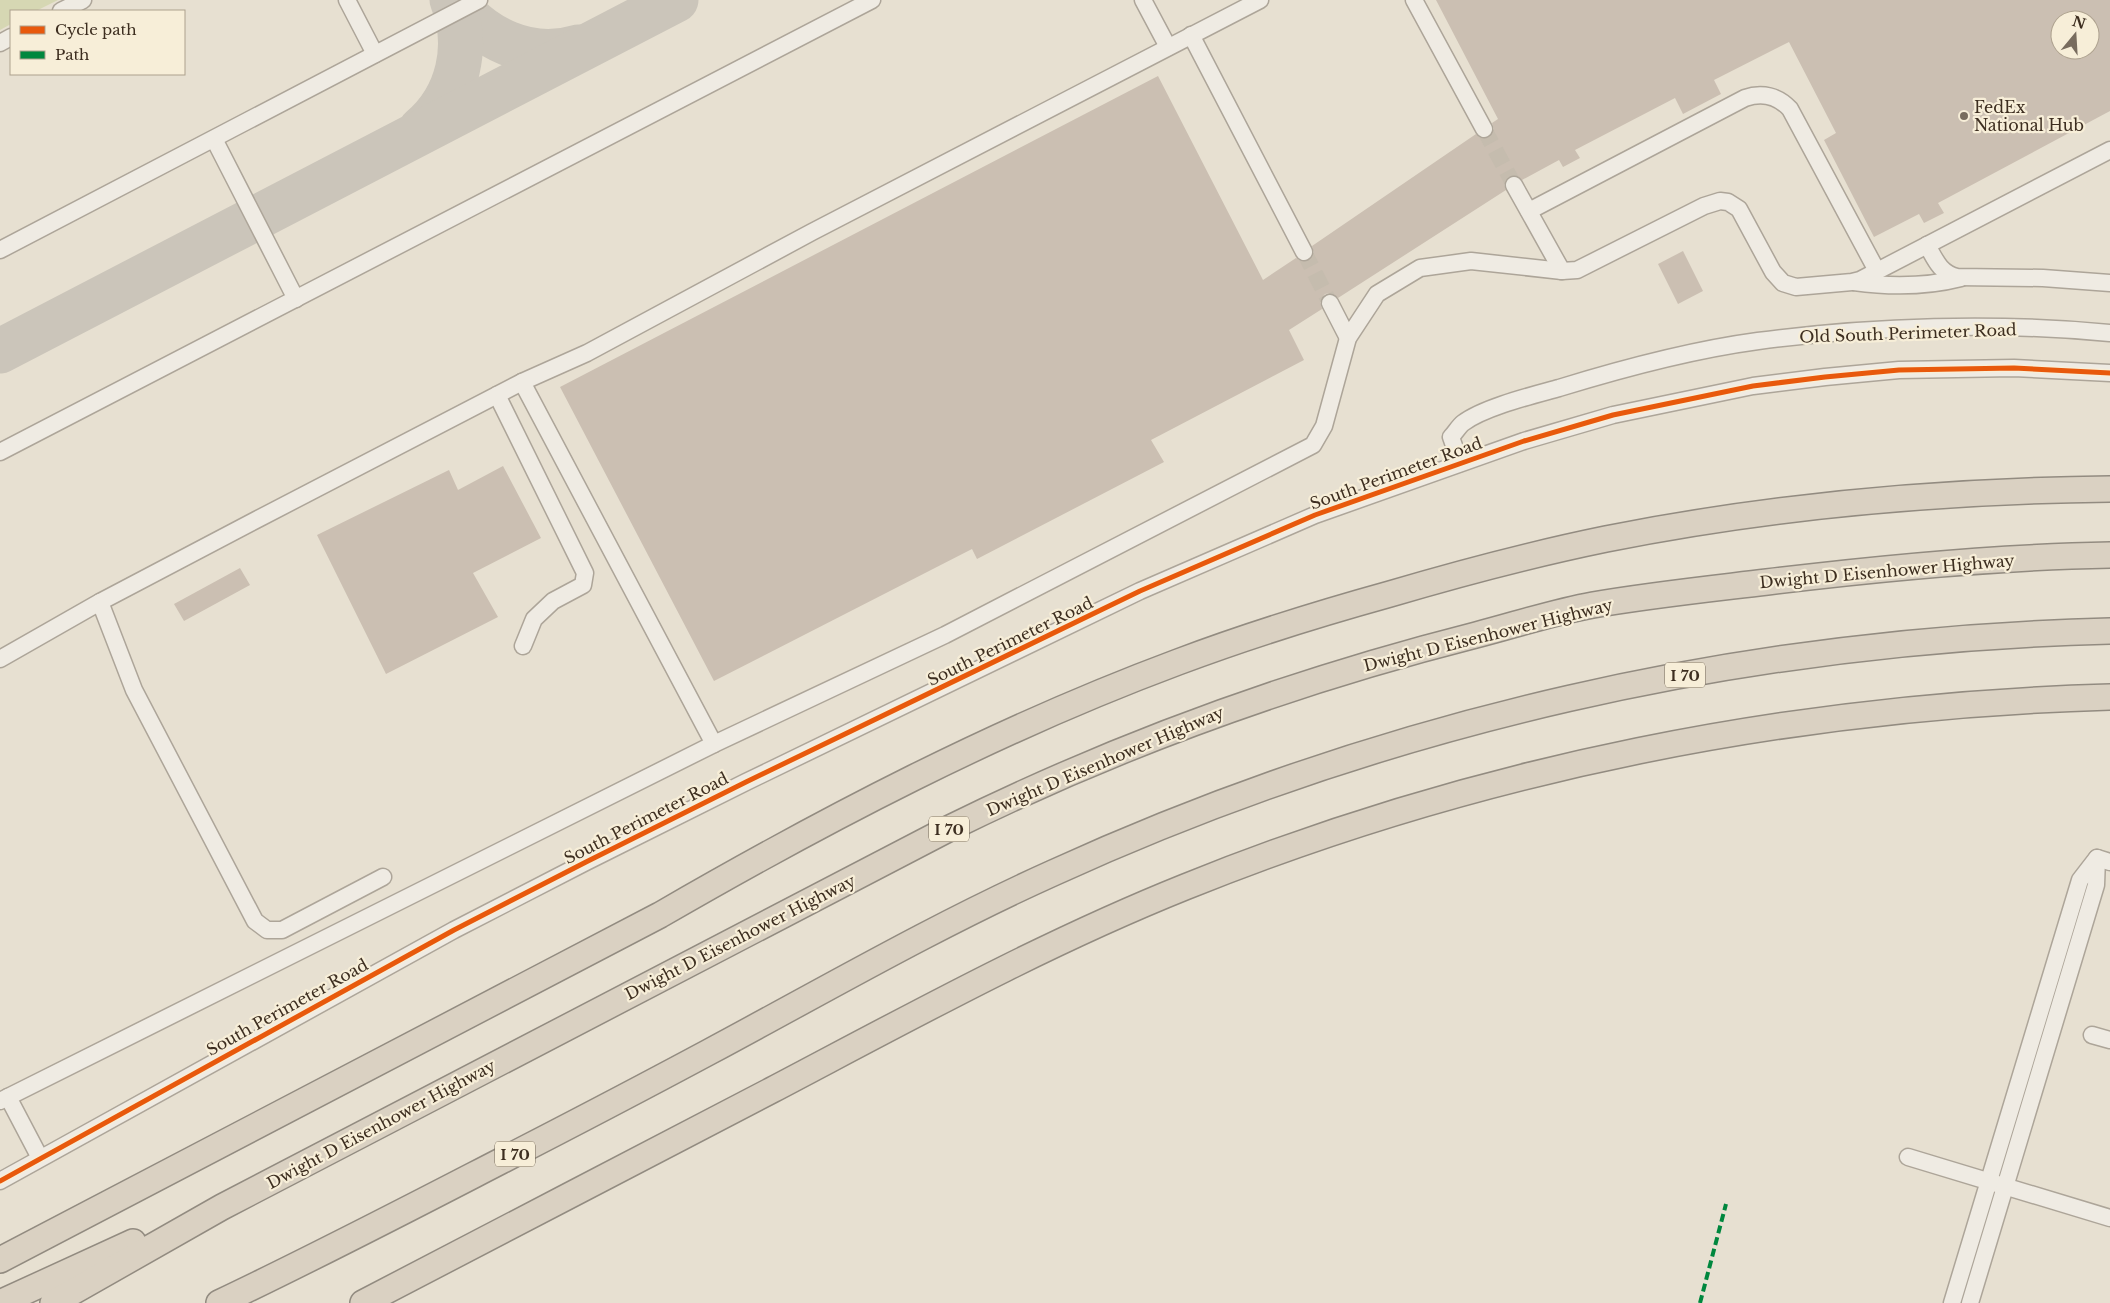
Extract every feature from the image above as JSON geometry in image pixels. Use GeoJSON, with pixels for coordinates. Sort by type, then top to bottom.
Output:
{"type":"FeatureCollection","features":[{"type":"Feature","properties":{"kind":"highway"},"geometry":{"type":"LineString","coordinates":[[0,1260],[660,915],[754,861],[900,785],[1037,721],[1175,663],[1290,624],[1464,572],[1616,537],[1707,521],[1852,503],[1982,493],[2110,489]]}},
{"type":"Feature","properties":{"kind":"highway","name":"Dwight D Eisenhower Highway"},"geometry":{"type":"LineString","coordinates":[[54,1303],[222,1207],[994,806],[1133,746],[1267,696],[1392,657],[1591,606],[1729,587],[1915,565],[2034,557],[2110,555]]}},
{"type":"Feature","properties":{"kind":"highway","name":"I 70"},"geometry":{"type":"LineString","coordinates":[[219,1303],[322,1254],[699,1058],[923,936],[1017,890],[1132,839],[1271,784],[1378,749],[1487,718],[1597,693],[1766,660],[1946,639],[2110,631]]}},
{"type":"Feature","properties":{"kind":"highway"},"geometry":{"type":"LineString","coordinates":[[363,1303],[998,972],[1151,901],[1277,852],[1409,808],[1605,756],[1769,727],[1889,711],[2059,698],[2110,697]]}},
{"type":"Feature","properties":{"kind":"highway"},"geometry":{"type":"LineString","coordinates":[[0,1303],[282,1176]]}},
{"type":"Feature","properties":{"kind":"highway"},"geometry":{"type":"LineString","coordinates":[[240,1303],[322,1254]]}},
{"type":"Feature","properties":{"kind":"street"},"geometry":{"type":"LineString","coordinates":[[347,0],[375,54]]}},
{"type":"Feature","properties":{"kind":"street"},"geometry":{"type":"LineString","coordinates":[[0,250],[480,0]]}},
{"type":"Feature","properties":{"kind":"street"},"geometry":{"type":"LineString","coordinates":[[0,452],[872,0]]}},
{"type":"Feature","properties":{"kind":"street"},"geometry":{"type":"LineString","coordinates":[[1143,0],[1168,48]]}},
{"type":"Feature","properties":{"kind":"street"},"geometry":{"type":"LineString","coordinates":[[0,659],[100,602],[522,382],[587,353],[674,302],[1260,0]]}},
{"type":"Feature","properties":{"kind":"street"},"geometry":{"type":"LineString","coordinates":[[1414,0],[1484,129]]}},
{"type":"Feature","properties":{"kind":"street"},"geometry":{"type":"LineString","coordinates":[[1191,35],[1304,252]]}},
{"type":"Feature","properties":{"kind":"street"},"geometry":{"type":"LineString","coordinates":[[1529,211],[1745,98],[1768,96],[1781,100],[1793,114],[1878,271]]}},
{"type":"Feature","properties":{"kind":"street"},"geometry":{"type":"LineString","coordinates":[[214,139],[296,299]]}},
{"type":"Feature","properties":{"kind":"street"},"geometry":{"type":"LineString","coordinates":[[1852,282],[1878,271],[2110,150]]}},
{"type":"Feature","properties":{"kind":"street"},"geometry":{"type":"LineString","coordinates":[[1514,185],[1562,271]]}},
{"type":"Feature","properties":{"kind":"street"},"geometry":{"type":"LineString","coordinates":[[40,1158],[4,1099],[714,744],[945,635],[1313,445],[1324,426],[1348,338],[1377,294],[1420,268],[1471,261],[1562,271],[1577,270],[1704,206],[1720,201],[1728,202],[1739,209],[1773,272],[1783,283],[1796,287],[1852,282],[1880,286],[1939,284],[1963,278]]}},
{"type":"Feature","properties":{"kind":"street"},"geometry":{"type":"LineString","coordinates":[[1927,245],[1939,266],[1950,276],[1963,278],[2044,278],[2110,283]]}},
{"type":"Feature","properties":{"kind":"street"},"geometry":{"type":"LineString","coordinates":[[1330,303],[1348,338]]}},
{"type":"Feature","properties":{"kind":"street","name":"Old South Perimeter Road"},"geometry":{"type":"LineString","coordinates":[[1460,463],[1452,438],[1463,423],[1477,416],[1502,405],[1583,380],[1677,357],[1757,341],[1852,332],[2008,328],[2065,329],[2110,333]]}},
{"type":"Feature","properties":{"kind":"street","name":"South Perimeter Road"},"geometry":{"type":"LineString","coordinates":[[0,1181],[446,934],[746,782],[1140,591],[1315,515],[1524,441],[1613,415],[1697,397],[1771,384],[1899,370],[2014,368],[2110,373]]}},
{"type":"Feature","properties":{"kind":"street"},"geometry":{"type":"LineString","coordinates":[[522,382],[714,744]]}},
{"type":"Feature","properties":{"kind":"street"},"geometry":{"type":"LineString","coordinates":[[496,396],[585,573],[583,585],[553,601],[534,619],[524,646]]}},
{"type":"Feature","properties":{"kind":"street"},"geometry":{"type":"LineString","coordinates":[[100,602],[134,690],[255,921],[267,930],[282,930],[383,877]]}},
{"type":"Feature","properties":{"kind":"street"},"geometry":{"type":"LineString","coordinates":[[1970,1303],[2004,1186],[2103,887],[2104,860]]}},
{"type":"Feature","properties":{"kind":"street"},"geometry":{"type":"LineString","coordinates":[[1952,1303],[2080,880],[2104,860]]}},
{"type":"Feature","properties":{"kind":"street"},"geometry":{"type":"LineString","coordinates":[[2092,1035],[2110,1040]]}},
{"type":"Feature","properties":{"kind":"street"},"geometry":{"type":"LineString","coordinates":[[1908,1157],[2110,1218]]}},
{"type":"Feature","properties":{"kind":"green space"},"geometry":{"type":"Polygon","coordinates":[[[0,0],[58,0],[38,10],[10,10],[10,25],[0,30],[0,0]]]}},
{"type":"Feature","properties":{"kind":"building"},"geometry":{"type":"Polygon","coordinates":[[[1436,0],[2110,0],[2110,111],[1938,203],[1944,213],[1924,223],[1919,214],[1874,237],[1824,140],[1836,133],[1789,42],[1714,80],[1721,94],[1683,114],[1675,98],[1575,150],[1580,158],[1563,167],[1559,160],[1522,180],[1515,175],[1510,176],[1504,184],[1506,190],[1338,298],[1331,293],[1325,294],[1320,302],[1322,309],[1289,330],[1304,360],[1151,440],[1164,462],[977,559],[972,549],[714,681],[560,387],[1158,76],[1263,280],[1296,258],[1303,262],[1308,261],[1314,253],[1312,246],[1476,134],[1484,139],[1493,134],[1492,123],[1498,119],[1436,0]]]}},
{"type":"Feature","properties":{"kind":"building"},"geometry":{"type":"Polygon","coordinates":[[[1683,251],[1703,291],[1678,304],[1658,264],[1683,251]]]}},
{"type":"Feature","properties":{"kind":"building"},"geometry":{"type":"Polygon","coordinates":[[[503,466],[541,538],[473,573],[498,617],[386,674],[317,535],[449,470],[458,490],[503,466]]]}},
{"type":"Feature","properties":{"kind":"building"},"geometry":{"type":"Polygon","coordinates":[[[240,568],[250,585],[184,621],[174,604],[240,568]]]}},
{"type":"Feature","properties":{"kind":"taxiway"},"geometry":{"type":"LineString","coordinates":[[421,129],[444,102],[452,86],[457,69],[460,35],[452,0]]}},
{"type":"Feature","properties":{"kind":"taxiway"},"geometry":{"type":"LineString","coordinates":[[453,0],[465,14],[492,36],[508,43],[525,49],[542,51],[560,51],[578,47]]}},
{"type":"Feature","properties":{"kind":"taxiway"},"geometry":{"type":"LineString","coordinates":[[0,351],[676,0]]}},
{"type":"Feature","properties":{"kind":"tunnel"},"geometry":{"type":"LineString","coordinates":[[1484,129],[1514,185]]}},
{"type":"Feature","properties":{"kind":"tunnel"},"geometry":{"type":"LineString","coordinates":[[1304,252],[1330,303]]}},
{"type":"Feature","properties":{"kind":"marked path"},"geometry":{"type":"LineString","coordinates":[[1700,1303],[1726,1204]]}},
{"type":"Feature","properties":{"kind":"cycle path"},"geometry":{"type":"LineString","coordinates":[[0,1181],[454,930],[586,862],[746,782],[1140,591],[1315,515],[1524,441],[1613,415],[1753,386],[1899,370],[2014,368],[2110,373]]}},
{"type":"Feature","properties":{"kind":"place","name":"FedEx National Hub"},"geometry":{"type":"Point","coordinates":[1964,116]}}]}
